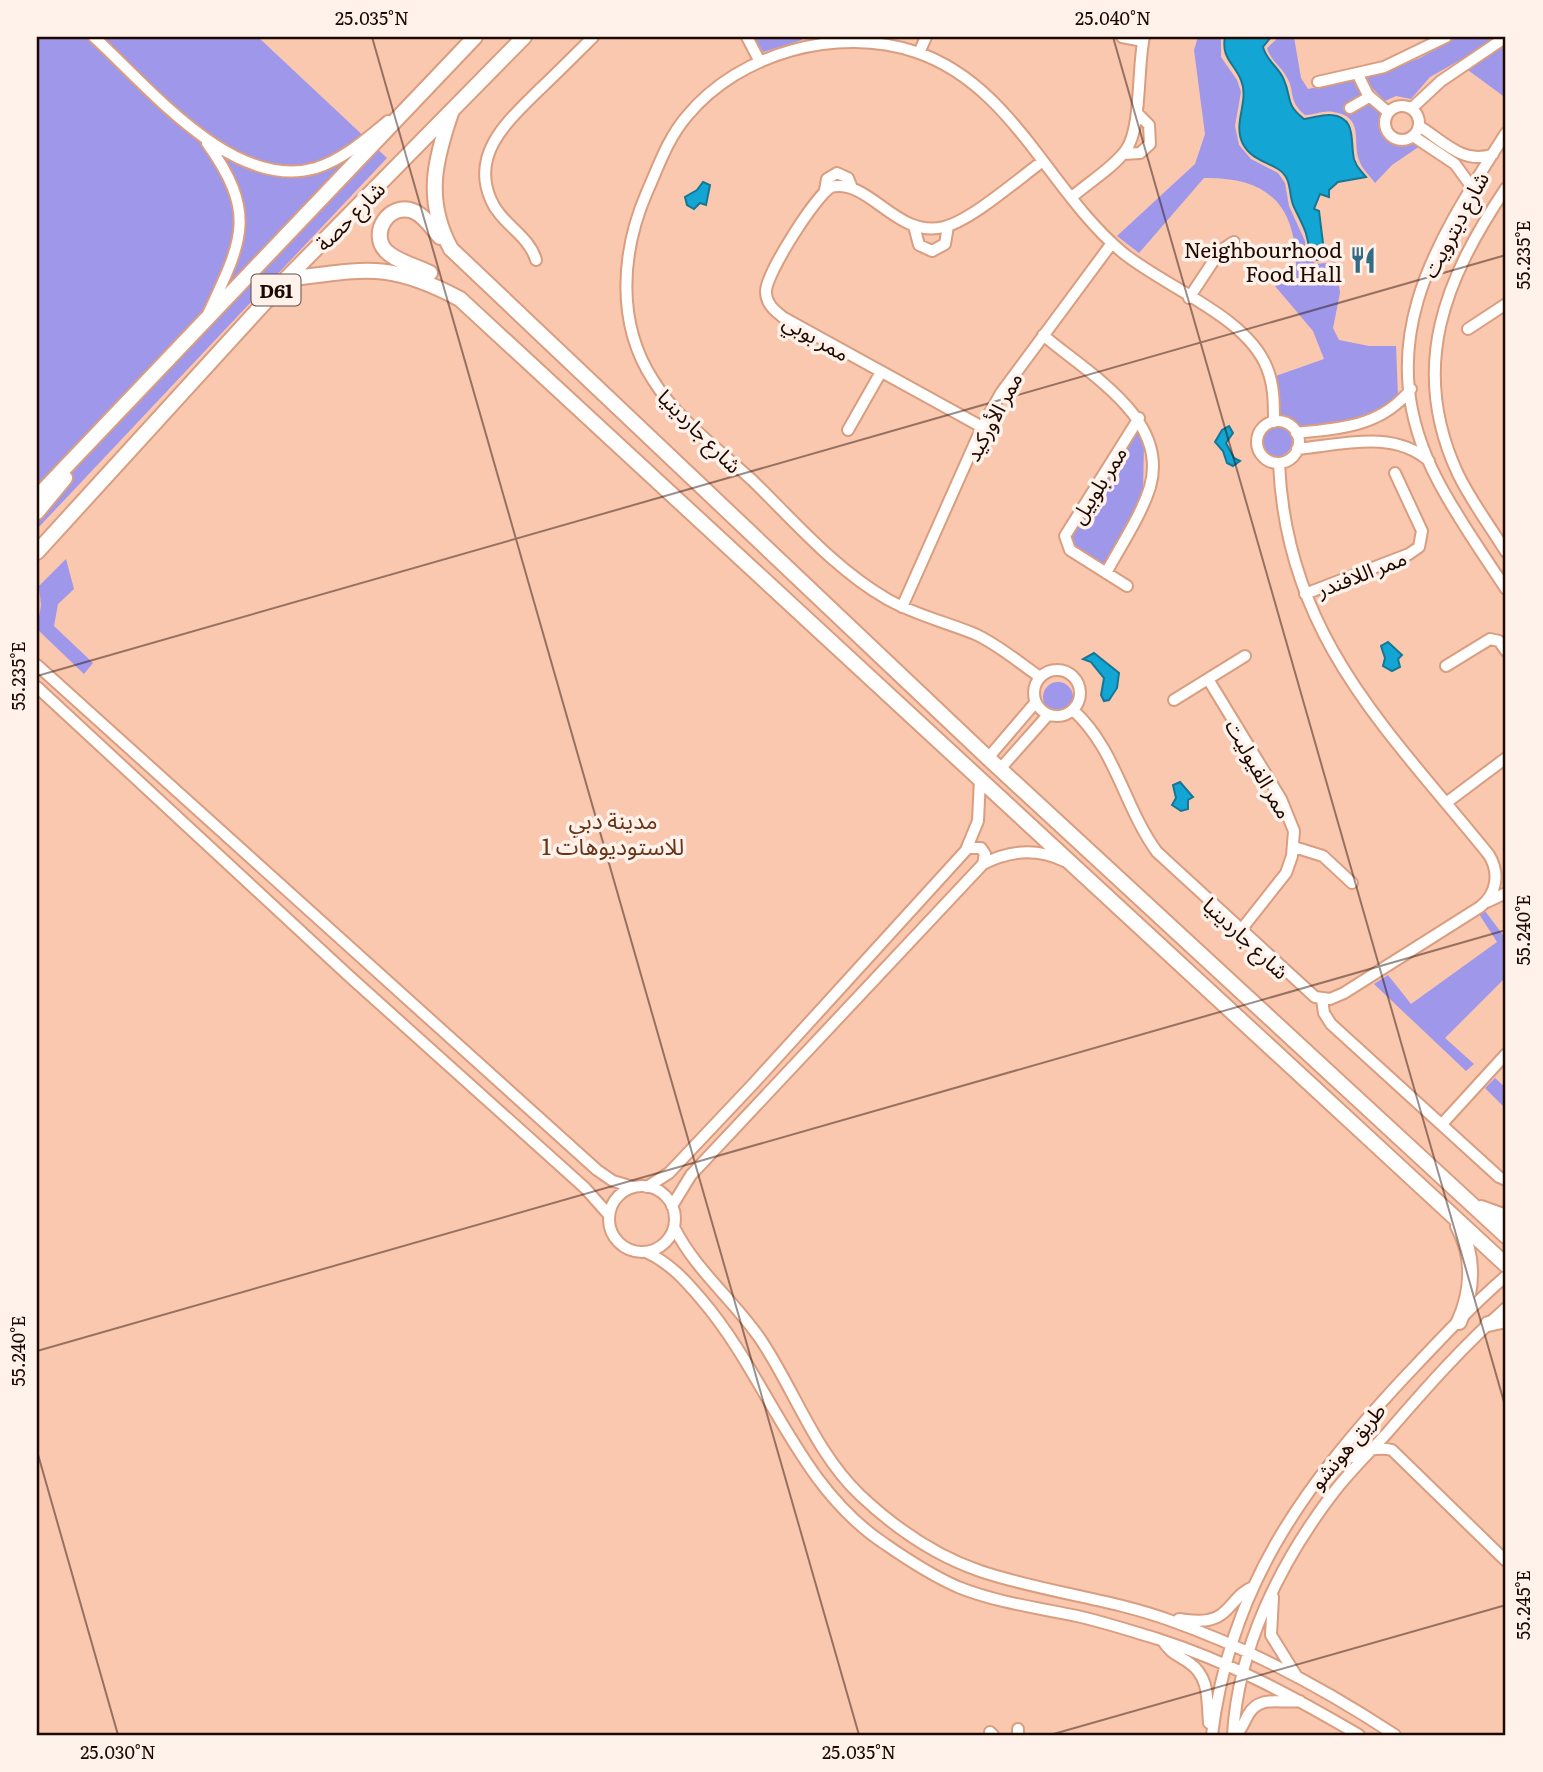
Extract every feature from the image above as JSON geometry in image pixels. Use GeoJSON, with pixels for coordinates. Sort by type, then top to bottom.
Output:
{"type":"FeatureCollection","features":[{"type":"Feature","properties":{"kind":"main road","name":"شارع حصة"},"geometry":{"type":"LineString","coordinates":[[37,497],[43,486],[475,37]]}},
{"type":"Feature","properties":{"kind":"main road","name":"شارع حصة"},"geometry":{"type":"LineString","coordinates":[[37,552],[286,279],[524,37]]}},
{"type":"Feature","properties":{"kind":"main road"},"geometry":{"type":"LineString","coordinates":[[451,249],[437,216],[433,181],[436,158],[452,110]]}},
{"type":"Feature","properties":{"kind":"main road"},"geometry":{"type":"LineString","coordinates":[[1506,1236],[988,758],[413,211],[398,210],[381,225],[380,241],[388,254],[434,276],[460,299],[1506,1265]]}},
{"type":"Feature","properties":{"kind":"main road"},"geometry":{"type":"LineString","coordinates":[[286,279],[387,270],[420,278],[460,299]]}},
{"type":"Feature","properties":{"kind":"main road"},"geometry":{"type":"LineString","coordinates":[[37,512],[63,481],[86,444]]}},
{"type":"Feature","properties":{"kind":"main road"},"geometry":{"type":"LineString","coordinates":[[1473,1205],[1506,1217]]}},
{"type":"Feature","properties":{"kind":"main road"},"geometry":{"type":"LineString","coordinates":[[1454,1219],[1466,1243],[1471,1270],[1468,1297],[1458,1322]]}},
{"type":"Feature","properties":{"kind":"main road"},"geometry":{"type":"LineString","coordinates":[[1488,1324],[1506,1320]]}},
{"type":"Feature","properties":{"kind":"street"},"geometry":{"type":"LineString","coordinates":[[94,37],[203,138],[248,164],[277,171],[304,170],[349,152],[408,107]]}},
{"type":"Feature","properties":{"kind":"street"},"geometry":{"type":"LineString","coordinates":[[536,260],[530,246],[492,204],[485,182],[486,160],[494,139],[508,122],[593,37]]}},
{"type":"Feature","properties":{"kind":"street"},"geometry":{"type":"LineString","coordinates":[[747,37],[760,62]]}},
{"type":"Feature","properties":{"kind":"street"},"geometry":{"type":"LineString","coordinates":[[919,53],[926,37]]}},
{"type":"Feature","properties":{"kind":"street"},"geometry":{"type":"LineString","coordinates":[[1072,197],[1123,154],[1134,136],[1138,114],[1137,85],[1144,39],[1122,37]]}},
{"type":"Feature","properties":{"kind":"street"},"geometry":{"type":"LineString","coordinates":[[1318,82],[1361,74],[1404,59],[1446,37]]}},
{"type":"Feature","properties":{"kind":"street"},"geometry":{"type":"LineString","coordinates":[[1412,108],[1441,81],[1506,37]]}},
{"type":"Feature","properties":{"kind":"street","name":"شارع جاردينيا"},"geometry":{"type":"LineString","coordinates":[[1040,677],[995,644],[902,607],[850,573],[671,405],[646,370],[631,330],[626,283],[633,234],[667,146],[706,97],[726,80],[760,62],[830,43],[886,44],[919,53],[948,66],[974,84],[1112,243],[1146,271],[1236,328],[1256,348],[1272,382],[1274,422]]}},
{"type":"Feature","properties":{"kind":"street"},"geometry":{"type":"LineString","coordinates":[[1361,74],[1371,98],[1388,112]]}},
{"type":"Feature","properties":{"kind":"street"},"geometry":{"type":"LineString","coordinates":[[1350,108],[1371,98]]}},
{"type":"Feature","properties":{"kind":"street"},"geometry":{"type":"LineString","coordinates":[[1397,106],[1412,108],[1419,118],[1419,126],[1413,136],[1403,140],[1392,137],[1385,128],[1388,112],[1397,106]]}},
{"type":"Feature","properties":{"kind":"street"},"geometry":{"type":"LineString","coordinates":[[1123,154],[1140,153],[1150,145],[1149,125],[1138,114]]}},
{"type":"Feature","properties":{"kind":"street"},"geometry":{"type":"LineString","coordinates":[[1419,126],[1465,156],[1476,158],[1493,154]]}},
{"type":"Feature","properties":{"kind":"street","name":"شارع ديترويت"},"geometry":{"type":"LineString","coordinates":[[1506,133],[1471,186],[1438,245],[1419,291],[1410,347],[1411,389],[1418,428],[1429,461],[1451,503],[1506,589]]}},
{"type":"Feature","properties":{"kind":"street"},"geometry":{"type":"LineString","coordinates":[[1413,136],[1455,164],[1471,186]]}},
{"type":"Feature","properties":{"kind":"street"},"geometry":{"type":"LineString","coordinates":[[203,138],[233,182],[241,225],[236,253],[207,315]]}},
{"type":"Feature","properties":{"kind":"street","name":"ممر بوبي"},"geometry":{"type":"LineString","coordinates":[[982,427],[784,317],[767,299],[768,280],[825,190],[827,179],[837,173],[848,178],[852,188],[914,226],[919,245],[932,251],[945,244],[948,226],[963,219],[1043,161]]}},
{"type":"Feature","properties":{"kind":"street","name":"شارع ديترويت"},"geometry":{"type":"LineString","coordinates":[[1506,188],[1468,248],[1445,300],[1438,326],[1434,379],[1439,417],[1449,453],[1467,490],[1506,552]]}},
{"type":"Feature","properties":{"kind":"street"},"geometry":{"type":"LineString","coordinates":[[1491,211],[1506,205]]}},
{"type":"Feature","properties":{"kind":"street"},"geometry":{"type":"LineString","coordinates":[[914,226],[931,229],[948,226]]}},
{"type":"Feature","properties":{"kind":"street"},"geometry":{"type":"LineString","coordinates":[[1189,298],[1220,251],[1234,242]]}},
{"type":"Feature","properties":{"kind":"street","name":"ممر الأوركيد"},"geometry":{"type":"LineString","coordinates":[[902,607],[982,427],[1011,377],[1112,243]]}},
{"type":"Feature","properties":{"kind":"street"},"geometry":{"type":"LineString","coordinates":[[1468,329],[1506,304]]}},
{"type":"Feature","properties":{"kind":"street","name":"ممر بلوبيل"},"geometry":{"type":"LineString","coordinates":[[1043,335],[1139,418],[1151,447],[1152,477],[1147,496],[1106,573]]}},
{"type":"Feature","properties":{"kind":"street"},"geometry":{"type":"LineString","coordinates":[[848,430],[881,372]]}},
{"type":"Feature","properties":{"kind":"street"},"geometry":{"type":"LineString","coordinates":[[1296,433],[1370,422],[1392,409],[1411,389]]}},
{"type":"Feature","properties":{"kind":"street","name":"ممر بلوبيل"},"geometry":{"type":"LineString","coordinates":[[1127,586],[1070,550],[1065,536],[1139,418]]}},
{"type":"Feature","properties":{"kind":"street"},"geometry":{"type":"LineString","coordinates":[[1274,422],[1287,424],[1296,433],[1297,449],[1290,459],[1279,463],[1266,459],[1258,448],[1258,434],[1274,422]]}},
{"type":"Feature","properties":{"kind":"street"},"geometry":{"type":"LineString","coordinates":[[1297,449],[1385,441],[1408,447],[1429,461]]}},
{"type":"Feature","properties":{"kind":"street"},"geometry":{"type":"LineString","coordinates":[[1279,463],[1285,522],[1305,594],[1338,663],[1354,689],[1493,862],[1506,873]]}},
{"type":"Feature","properties":{"kind":"street","name":"ممر اللافندر"},"geometry":{"type":"LineString","coordinates":[[1305,594],[1409,554],[1419,547],[1422,531],[1395,473]]}},
{"type":"Feature","properties":{"kind":"street"},"geometry":{"type":"LineString","coordinates":[[1446,666],[1490,639],[1499,641],[1506,651]]}},
{"type":"Feature","properties":{"kind":"street"},"geometry":{"type":"LineString","coordinates":[[1174,700],[1245,656]]}},
{"type":"Feature","properties":{"kind":"street"},"geometry":{"type":"LineString","coordinates":[[37,666],[597,1170],[612,1181],[633,1187],[647,1186],[669,1172],[966,850],[978,821],[980,779]]}},
{"type":"Feature","properties":{"kind":"street"},"geometry":{"type":"LineString","coordinates":[[1055,670],[1070,674],[1080,687],[1080,696],[1073,710],[1066,715],[1048,715],[1035,702],[1033,694],[1040,677],[1055,670]]}},
{"type":"Feature","properties":{"kind":"street","name":"ممر الفيوليت"},"geometry":{"type":"LineString","coordinates":[[1208,679],[1287,808],[1294,831],[1294,847],[1286,873],[1241,930]]}},
{"type":"Feature","properties":{"kind":"street"},"geometry":{"type":"LineString","coordinates":[[37,687],[349,976],[585,1188],[609,1215],[612,1235],[618,1243],[636,1252],[646,1252],[662,1245],[674,1227]]}},
{"type":"Feature","properties":{"kind":"street"},"geometry":{"type":"LineString","coordinates":[[988,758],[1035,702]]}},
{"type":"Feature","properties":{"kind":"street","name":"شارع جاردينيا"},"geometry":{"type":"LineString","coordinates":[[1073,710],[1104,748],[1142,829],[1157,852],[1308,993],[1322,999]]}},
{"type":"Feature","properties":{"kind":"street"},"geometry":{"type":"LineString","coordinates":[[1000,769],[1048,715]]}},
{"type":"Feature","properties":{"kind":"street"},"geometry":{"type":"LineString","coordinates":[[1446,803],[1506,758]]}},
{"type":"Feature","properties":{"kind":"street"},"geometry":{"type":"LineString","coordinates":[[966,850],[975,846],[981,848],[985,854],[983,864]]}},
{"type":"Feature","properties":{"kind":"street"},"geometry":{"type":"LineString","coordinates":[[1294,847],[1323,856],[1352,883]]}},
{"type":"Feature","properties":{"kind":"street"},"geometry":{"type":"LineString","coordinates":[[672,1206],[691,1175],[983,864],[1000,856],[1027,852],[1045,854],[1070,864]]}},
{"type":"Feature","properties":{"kind":"street"},"geometry":{"type":"LineString","coordinates":[[1485,903],[1495,883],[1493,862]]}},
{"type":"Feature","properties":{"kind":"street"},"geometry":{"type":"LineString","coordinates":[[1506,893],[1485,903],[1344,993],[1322,999],[1324,1013],[1331,1024],[1506,1180]]}},
{"type":"Feature","properties":{"kind":"street"},"geometry":{"type":"LineString","coordinates":[[1441,1124],[1506,1054]]}},
{"type":"Feature","properties":{"kind":"street"},"geometry":{"type":"LineString","coordinates":[[647,1186],[662,1193],[672,1206],[674,1227],[691,1256],[731,1300],[761,1340],[827,1456],[858,1493],[887,1518],[920,1542],[978,1571],[1115,1603],[1171,1620],[1231,1644],[1297,1677],[1395,1735]]}},
{"type":"Feature","properties":{"kind":"street"},"geometry":{"type":"LineString","coordinates":[[609,1215],[621,1193],[633,1187]]}},
{"type":"Feature","properties":{"kind":"street"},"geometry":{"type":"LineString","coordinates":[[646,1252],[678,1272],[715,1314],[754,1371],[783,1427],[811,1469],[843,1508],[884,1544],[957,1586],[1102,1622],[1226,1664],[1301,1701],[1359,1735]]}},
{"type":"Feature","properties":{"kind":"street","name":"طريق هونشو"},"geometry":{"type":"LineString","coordinates":[[1212,1735],[1231,1644],[1253,1587],[1287,1521],[1315,1480],[1358,1428],[1458,1322],[1506,1276]]}},
{"type":"Feature","properties":{"kind":"street","name":"طريق هونشو"},"geometry":{"type":"LineString","coordinates":[[1235,1735],[1242,1671],[1248,1652],[1273,1594],[1311,1524],[1339,1486],[1444,1367],[1506,1308]]}},
{"type":"Feature","properties":{"kind":"street"},"geometry":{"type":"LineString","coordinates":[[1315,1480],[1348,1459],[1372,1450],[1392,1450],[1506,1561]]}},
{"type":"Feature","properties":{"kind":"street"},"geometry":{"type":"LineString","coordinates":[[1362,1462],[1377,1456],[1402,1458]]}},
{"type":"Feature","properties":{"kind":"street"},"geometry":{"type":"LineString","coordinates":[[1171,1620],[1199,1621],[1219,1617],[1239,1594],[1253,1587]]}},
{"type":"Feature","properties":{"kind":"street"},"geometry":{"type":"LineString","coordinates":[[1273,1594],[1271,1635],[1297,1677]]}},
{"type":"Feature","properties":{"kind":"street"},"geometry":{"type":"LineString","coordinates":[[1163,1641],[1172,1653],[1193,1665],[1203,1678],[1212,1735]]}},
{"type":"Feature","properties":{"kind":"street"},"geometry":{"type":"LineString","coordinates":[[1235,1735],[1251,1711],[1261,1703],[1272,1700],[1301,1701]]}},
{"type":"Feature","properties":{"kind":"shaded area"},"geometry":{"type":"Polygon","coordinates":[[[37,37],[258,37],[387,158],[37,529],[37,37]]]}},
{"type":"Feature","properties":{"kind":"shaded area"},"geometry":{"type":"Polygon","coordinates":[[[754,37],[801,37],[802,40],[763,52],[754,37]]]}},
{"type":"Feature","properties":{"kind":"shaded area"},"geometry":{"type":"Polygon","coordinates":[[[1198,37],[1221,37],[1221,57],[1237,80],[1241,92],[1235,126],[1239,145],[1251,159],[1278,173],[1285,183],[1289,206],[1305,241],[1305,255],[1316,264],[1336,262],[1340,293],[1333,328],[1339,340],[1369,346],[1396,346],[1398,396],[1376,412],[1339,423],[1299,427],[1294,420],[1278,414],[1273,377],[1324,359],[1313,331],[1275,286],[1296,264],[1294,242],[1283,209],[1260,188],[1244,182],[1204,178],[1139,253],[1117,236],[1195,164],[1205,134],[1194,50],[1198,37]]]}},
{"type":"Feature","properties":{"kind":"shaded area"},"geometry":{"type":"Polygon","coordinates":[[[1279,37],[1294,37],[1301,78],[1308,89],[1356,79],[1364,93],[1345,109],[1348,114],[1370,100],[1383,111],[1380,125],[1388,140],[1420,146],[1392,165],[1375,183],[1359,160],[1355,131],[1350,119],[1343,114],[1330,112],[1305,115],[1299,110],[1289,81],[1267,48],[1279,37]]]}},
{"type":"Feature","properties":{"kind":"shaded area"},"geometry":{"type":"Polygon","coordinates":[[[1457,37],[1501,37],[1430,77],[1411,99],[1396,96],[1385,101],[1370,86],[1367,78],[1420,58],[1457,37]]]}},
{"type":"Feature","properties":{"kind":"shaded area"},"geometry":{"type":"Polygon","coordinates":[[[1506,39],[1506,98],[1461,65],[1506,39]]]}},
{"type":"Feature","properties":{"kind":"shaded area"},"geometry":{"type":"Polygon","coordinates":[[[1136,425],[1144,443],[1143,495],[1103,566],[1071,546],[1069,536],[1136,425]]]}},
{"type":"Feature","properties":{"kind":"shaded area"},"geometry":{"type":"Polygon","coordinates":[[[1276,425],[1287,430],[1292,441],[1287,452],[1276,457],[1265,452],[1260,441],[1265,430],[1276,425]]]}},
{"type":"Feature","properties":{"kind":"shaded area"},"geometry":{"type":"Polygon","coordinates":[[[66,559],[74,589],[58,604],[54,626],[93,663],[84,674],[37,629],[41,605],[39,586],[66,559]]]}},
{"type":"Feature","properties":{"kind":"shaded area"},"geometry":{"type":"Polygon","coordinates":[[[1058,682],[1069,686],[1073,697],[1069,708],[1058,712],[1047,708],[1043,697],[1047,686],[1058,682]]]}},
{"type":"Feature","properties":{"kind":"shaded area"},"geometry":{"type":"Polygon","coordinates":[[[1485,911],[1506,939],[1506,977],[1445,1038],[1474,1064],[1466,1071],[1374,984],[1388,975],[1411,1004],[1497,942],[1479,914],[1485,911]]]}},
{"type":"Feature","properties":{"kind":"shaded area"},"geometry":{"type":"Polygon","coordinates":[[[1495,1078],[1506,1088],[1506,1109],[1485,1088],[1495,1078]]]}},
{"type":"Feature","properties":{"kind":"water"},"geometry":{"type":"Polygon","coordinates":[[[1225,37],[1271,37],[1263,47],[1267,57],[1282,75],[1294,109],[1304,119],[1331,115],[1348,124],[1354,160],[1366,177],[1338,182],[1329,190],[1329,197],[1320,194],[1314,209],[1319,211],[1325,259],[1317,260],[1309,253],[1306,235],[1292,202],[1286,177],[1278,169],[1254,156],[1243,144],[1239,128],[1243,88],[1226,55],[1225,37]]]}},
{"type":"Feature","properties":{"kind":"water"},"geometry":{"type":"Polygon","coordinates":[[[703,182],[710,185],[706,205],[700,203],[694,209],[687,205],[685,197],[697,190],[703,182]]]}},
{"type":"Feature","properties":{"kind":"water"},"geometry":{"type":"Polygon","coordinates":[[[1229,426],[1233,433],[1226,443],[1234,458],[1240,461],[1233,466],[1227,463],[1223,451],[1215,442],[1222,430],[1229,426]]]}},
{"type":"Feature","properties":{"kind":"water"},"geometry":{"type":"Polygon","coordinates":[[[1388,642],[1402,655],[1398,659],[1400,667],[1392,671],[1383,666],[1385,658],[1381,646],[1388,642]]]}},
{"type":"Feature","properties":{"kind":"water"},"geometry":{"type":"Polygon","coordinates":[[[1094,653],[1119,673],[1117,688],[1109,700],[1104,701],[1101,695],[1104,678],[1091,662],[1083,659],[1094,653]]]}},
{"type":"Feature","properties":{"kind":"water"},"geometry":{"type":"Polygon","coordinates":[[[1180,782],[1193,797],[1188,800],[1188,809],[1181,811],[1172,805],[1176,798],[1173,785],[1180,782]]]}},
{"type":"Feature","properties":{"kind":"place","name":"Neighbourhood Food Hall"},"geometry":{"type":"Point","coordinates":[1363,260]}},
{"type":"Feature","properties":{"kind":"district","name":"مدينة دبي للاستوديوهات 1"},"geometry":{"type":"Point","coordinates":[613,832]}}]}
